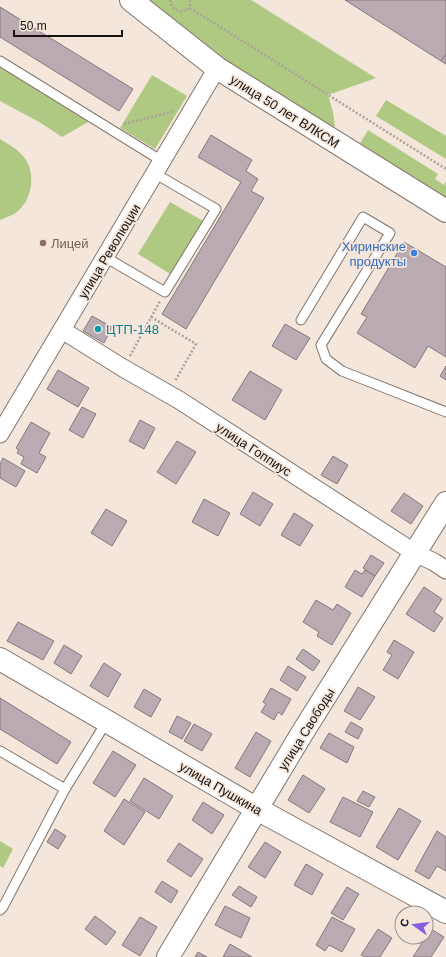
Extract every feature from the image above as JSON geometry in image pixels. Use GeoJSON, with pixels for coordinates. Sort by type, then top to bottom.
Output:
{"type":"FeatureCollection","features":[{"type":"Feature","properties":{"kind":"street","name":"улица 50 лет ВЛКСМ"},"geometry":{"type":"LineString","coordinates":[[131,0],[217,68],[446,211]]}},
{"type":"Feature","properties":{"kind":"street","name":"улица Революции"},"geometry":{"type":"LineString","coordinates":[[0,434],[158,167],[196,106],[217,68]]}},
{"type":"Feature","properties":{"kind":"street","name":"улица Гоппиус"},"geometry":{"type":"LineString","coordinates":[[62,330],[168,394],[415,553],[434,562],[446,570]]}},
{"type":"Feature","properties":{"kind":"street","name":"улица Свободы"},"geometry":{"type":"LineString","coordinates":[[168,957],[257,809],[446,503]]}},
{"type":"Feature","properties":{"kind":"street","name":"улица Пушкина"},"geometry":{"type":"LineString","coordinates":[[0,659],[257,809],[446,912]]}},
{"type":"Feature","properties":{"kind":"lane"},"geometry":{"type":"LineString","coordinates":[[0,61],[107,127],[158,167],[216,209],[165,292],[106,257]]}},
{"type":"Feature","properties":{"kind":"lane"},"geometry":{"type":"LineString","coordinates":[[301,320],[363,217],[390,233],[321,345],[326,359],[342,371],[446,412]]}},
{"type":"Feature","properties":{"kind":"lane"},"geometry":{"type":"LineString","coordinates":[[0,910],[3,907],[65,789],[107,721]]}},
{"type":"Feature","properties":{"kind":"lane"},"geometry":{"type":"LineString","coordinates":[[0,751],[65,789]]}},
{"type":"Feature","properties":{"kind":"path"},"geometry":{"type":"LineString","coordinates":[[170,0],[171,5],[175,10],[182,12],[190,8]]}},
{"type":"Feature","properties":{"kind":"path"},"geometry":{"type":"LineString","coordinates":[[190,0],[190,8]]}},
{"type":"Feature","properties":{"kind":"path"},"geometry":{"type":"LineString","coordinates":[[190,8],[446,169]]}},
{"type":"Feature","properties":{"kind":"path"},"geometry":{"type":"LineString","coordinates":[[107,127],[134,122],[196,106]]}},
{"type":"Feature","properties":{"kind":"path"},"geometry":{"type":"LineString","coordinates":[[123,368],[165,292]]}},
{"type":"Feature","properties":{"kind":"path"},"geometry":{"type":"LineString","coordinates":[[152,317],[196,344],[168,394]]}},
{"type":"Feature","properties":{"kind":"green space"},"geometry":{"type":"Polygon","coordinates":[[[141,0],[251,0],[376,78],[328,95],[335,126],[326,129],[222,64],[141,0]]]}},
{"type":"Feature","properties":{"kind":"green space"},"geometry":{"type":"Polygon","coordinates":[[[0,66],[90,121],[62,137],[41,123],[0,101],[0,66]]]}},
{"type":"Feature","properties":{"kind":"green space"},"geometry":{"type":"Polygon","coordinates":[[[152,75],[187,96],[155,149],[120,128],[152,75]]]}},
{"type":"Feature","properties":{"kind":"green space"},"geometry":{"type":"Polygon","coordinates":[[[386,100],[446,136],[446,159],[376,116],[386,100]]]}},
{"type":"Feature","properties":{"kind":"green space"},"geometry":{"type":"Polygon","coordinates":[[[368,130],[438,174],[435,179],[444,185],[446,182],[446,202],[358,147],[368,130]]]}},
{"type":"Feature","properties":{"kind":"green space"},"geometry":{"type":"Polygon","coordinates":[[[0,139],[23,156],[30,170],[31,186],[29,195],[20,209],[14,214],[0,220],[0,139]]]}},
{"type":"Feature","properties":{"kind":"green space"},"geometry":{"type":"Polygon","coordinates":[[[170,202],[205,222],[172,275],[138,254],[170,202]]]}},
{"type":"Feature","properties":{"kind":"green space"},"geometry":{"type":"Polygon","coordinates":[[[0,841],[13,849],[3,868],[0,866],[0,841]]]}},
{"type":"Feature","properties":{"kind":"building"},"geometry":{"type":"Polygon","coordinates":[[[345,0],[445,0],[446,54],[441,61],[345,0]]]}},
{"type":"Feature","properties":{"kind":"building"},"geometry":{"type":"Polygon","coordinates":[[[0,7],[133,89],[119,111],[0,37],[0,7]]]}},
{"type":"Feature","properties":{"kind":"building"},"geometry":{"type":"Polygon","coordinates":[[[446,54],[446,64],[441,61],[446,54]]]}},
{"type":"Feature","properties":{"kind":"building"},"geometry":{"type":"Polygon","coordinates":[[[211,135],[252,160],[246,171],[258,179],[251,191],[264,198],[186,329],[162,314],[241,182],[198,157],[211,135]]]}},
{"type":"Feature","properties":{"kind":"building"},"geometry":{"type":"Polygon","coordinates":[[[404,242],[446,267],[446,357],[428,346],[415,368],[357,333],[367,317],[361,314],[404,242]]]}},
{"type":"Feature","properties":{"kind":"building","name":"ЦТП-148"},"geometry":{"type":"Polygon","coordinates":[[[92,316],[112,327],[104,343],[83,331],[92,316]]]}},
{"type":"Feature","properties":{"kind":"building"},"geometry":{"type":"Polygon","coordinates":[[[285,324],[310,338],[296,360],[272,346],[285,324]]]}},
{"type":"Feature","properties":{"kind":"building"},"geometry":{"type":"Polygon","coordinates":[[[446,366],[446,380],[440,376],[446,366]]]}},
{"type":"Feature","properties":{"kind":"building"},"geometry":{"type":"Polygon","coordinates":[[[58,370],[89,388],[78,407],[47,389],[58,370]]]}},
{"type":"Feature","properties":{"kind":"building"},"geometry":{"type":"Polygon","coordinates":[[[250,371],[282,390],[265,420],[232,400],[250,371]]]}},
{"type":"Feature","properties":{"kind":"building"},"geometry":{"type":"Polygon","coordinates":[[[82,407],[96,414],[83,438],[69,430],[82,407]]]}},
{"type":"Feature","properties":{"kind":"building"},"geometry":{"type":"Polygon","coordinates":[[[140,420],[155,428],[144,449],[129,441],[140,420]]]}},
{"type":"Feature","properties":{"kind":"building"},"geometry":{"type":"Polygon","coordinates":[[[31,422],[50,433],[39,453],[46,457],[37,473],[21,464],[24,457],[17,453],[19,450],[16,448],[31,422]]]}},
{"type":"Feature","properties":{"kind":"building"},"geometry":{"type":"Polygon","coordinates":[[[177,441],[196,452],[176,484],[157,472],[177,441]]]}},
{"type":"Feature","properties":{"kind":"building"},"geometry":{"type":"Polygon","coordinates":[[[333,456],[348,465],[337,484],[321,475],[333,456]]]}},
{"type":"Feature","properties":{"kind":"building"},"geometry":{"type":"Polygon","coordinates":[[[3,458],[25,471],[16,487],[0,478],[0,464],[3,458]]]}},
{"type":"Feature","properties":{"kind":"building"},"geometry":{"type":"Polygon","coordinates":[[[253,492],[273,504],[260,526],[240,514],[253,492]]]}},
{"type":"Feature","properties":{"kind":"building"},"geometry":{"type":"Polygon","coordinates":[[[404,493],[423,506],[411,524],[391,511],[404,493]]]}},
{"type":"Feature","properties":{"kind":"building"},"geometry":{"type":"Polygon","coordinates":[[[204,499],[230,513],[218,536],[192,522],[204,499]]]}},
{"type":"Feature","properties":{"kind":"building"},"geometry":{"type":"Polygon","coordinates":[[[106,509],[127,521],[112,546],[91,533],[106,509]]]}},
{"type":"Feature","properties":{"kind":"building"},"geometry":{"type":"Polygon","coordinates":[[[294,513],[313,525],[300,546],[281,535],[294,513]]]}},
{"type":"Feature","properties":{"kind":"building"},"geometry":{"type":"Polygon","coordinates":[[[371,555],[384,563],[375,576],[363,568],[371,555]]]}},
{"type":"Feature","properties":{"kind":"building"},"geometry":{"type":"Polygon","coordinates":[[[355,570],[362,574],[365,570],[375,576],[362,597],[345,587],[355,570]]]}},
{"type":"Feature","properties":{"kind":"building"},"geometry":{"type":"Polygon","coordinates":[[[424,587],[442,599],[434,612],[443,618],[434,632],[406,614],[424,587]]]}},
{"type":"Feature","properties":{"kind":"building"},"geometry":{"type":"Polygon","coordinates":[[[316,600],[333,610],[337,604],[351,613],[332,645],[317,636],[319,632],[303,622],[316,600]]]}},
{"type":"Feature","properties":{"kind":"building"},"geometry":{"type":"Polygon","coordinates":[[[18,622],[54,641],[43,660],[7,641],[18,622]]]}},
{"type":"Feature","properties":{"kind":"building"},"geometry":{"type":"Polygon","coordinates":[[[394,640],[414,652],[398,679],[383,670],[392,655],[387,652],[394,640]]]}},
{"type":"Feature","properties":{"kind":"building"},"geometry":{"type":"Polygon","coordinates":[[[64,645],[82,656],[71,674],[54,663],[64,645]]]}},
{"type":"Feature","properties":{"kind":"building"},"geometry":{"type":"Polygon","coordinates":[[[303,649],[320,661],[313,671],[296,659],[303,649]]]}},
{"type":"Feature","properties":{"kind":"building"},"geometry":{"type":"Polygon","coordinates":[[[104,663],[121,674],[108,697],[90,686],[104,663]]]}},
{"type":"Feature","properties":{"kind":"building"},"geometry":{"type":"Polygon","coordinates":[[[288,666],[306,677],[297,691],[280,680],[288,666]]]}},
{"type":"Feature","properties":{"kind":"building"},"geometry":{"type":"Polygon","coordinates":[[[358,687],[375,697],[360,720],[344,711],[358,687]]]}},
{"type":"Feature","properties":{"kind":"building"},"geometry":{"type":"Polygon","coordinates":[[[271,688],[291,699],[282,715],[278,712],[274,720],[261,712],[266,704],[263,702],[271,688]]]}},
{"type":"Feature","properties":{"kind":"building"},"geometry":{"type":"Polygon","coordinates":[[[144,689],[161,699],[151,717],[134,707],[144,689]]]}},
{"type":"Feature","properties":{"kind":"building"},"geometry":{"type":"Polygon","coordinates":[[[0,698],[71,742],[57,764],[0,729],[0,698]]]}},
{"type":"Feature","properties":{"kind":"building"},"geometry":{"type":"Polygon","coordinates":[[[177,716],[191,723],[182,739],[169,732],[177,716]]]}},
{"type":"Feature","properties":{"kind":"building"},"geometry":{"type":"Polygon","coordinates":[[[351,722],[363,729],[358,739],[345,732],[351,722]]]}},
{"type":"Feature","properties":{"kind":"building"},"geometry":{"type":"Polygon","coordinates":[[[194,724],[212,734],[202,751],[184,741],[194,724]]]}},
{"type":"Feature","properties":{"kind":"building"},"geometry":{"type":"Polygon","coordinates":[[[256,732],[271,741],[250,777],[235,768],[256,732]]]}},
{"type":"Feature","properties":{"kind":"building"},"geometry":{"type":"Polygon","coordinates":[[[329,733],[354,747],[347,763],[320,748],[329,733]]]}},
{"type":"Feature","properties":{"kind":"building"},"geometry":{"type":"Polygon","coordinates":[[[113,751],[136,765],[115,797],[93,783],[113,751]]]}},
{"type":"Feature","properties":{"kind":"building"},"geometry":{"type":"Polygon","coordinates":[[[303,775],[325,789],[309,813],[288,800],[303,775]]]}},
{"type":"Feature","properties":{"kind":"building"},"geometry":{"type":"Polygon","coordinates":[[[144,778],[173,796],[159,819],[130,801],[144,778]]]}},
{"type":"Feature","properties":{"kind":"building"},"geometry":{"type":"Polygon","coordinates":[[[363,791],[375,797],[369,807],[357,801],[363,791]]]}},
{"type":"Feature","properties":{"kind":"building"},"geometry":{"type":"Polygon","coordinates":[[[343,797],[373,812],[360,837],[330,822],[343,797]]]}},
{"type":"Feature","properties":{"kind":"building"},"geometry":{"type":"Polygon","coordinates":[[[124,799],[145,812],[124,845],[104,831],[124,799]]]}},
{"type":"Feature","properties":{"kind":"building"},"geometry":{"type":"Polygon","coordinates":[[[203,802],[224,815],[212,834],[192,820],[203,802]]]}},
{"type":"Feature","properties":{"kind":"building"},"geometry":{"type":"Polygon","coordinates":[[[399,808],[421,821],[398,860],[376,847],[399,808]]]}},
{"type":"Feature","properties":{"kind":"building"},"geometry":{"type":"Polygon","coordinates":[[[55,829],[66,836],[58,849],[47,842],[55,829]]]}},
{"type":"Feature","properties":{"kind":"building"},"geometry":{"type":"Polygon","coordinates":[[[437,831],[446,837],[446,871],[437,866],[429,879],[415,871],[437,831]]]}},
{"type":"Feature","properties":{"kind":"building"},"geometry":{"type":"Polygon","coordinates":[[[265,842],[281,852],[265,878],[248,867],[265,842]]]}},
{"type":"Feature","properties":{"kind":"building"},"geometry":{"type":"Polygon","coordinates":[[[179,843],[203,859],[191,877],[167,861],[179,843]]]}},
{"type":"Feature","properties":{"kind":"building"},"geometry":{"type":"Polygon","coordinates":[[[306,864],[323,874],[312,895],[294,885],[306,864]]]}},
{"type":"Feature","properties":{"kind":"building"},"geometry":{"type":"Polygon","coordinates":[[[162,881],[178,891],[171,903],[155,892],[162,881]]]}},
{"type":"Feature","properties":{"kind":"building"},"geometry":{"type":"Polygon","coordinates":[[[239,886],[257,897],[251,907],[232,895],[239,886]]]}},
{"type":"Feature","properties":{"kind":"building"},"geometry":{"type":"Polygon","coordinates":[[[347,887],[359,894],[343,920],[331,913],[347,887]]]}},
{"type":"Feature","properties":{"kind":"building"},"geometry":{"type":"Polygon","coordinates":[[[225,906],[250,918],[241,938],[215,925],[225,906]]]}},
{"type":"Feature","properties":{"kind":"building"},"geometry":{"type":"Polygon","coordinates":[[[95,916],[116,932],[106,945],[85,929],[95,916]]]}},
{"type":"Feature","properties":{"kind":"building"},"geometry":{"type":"Polygon","coordinates":[[[140,917],[157,927],[140,956],[122,945],[140,917]]]}},
{"type":"Feature","properties":{"kind":"building"},"geometry":{"type":"Polygon","coordinates":[[[332,917],[355,929],[342,952],[329,945],[325,951],[316,945],[332,917]]]}},
{"type":"Feature","properties":{"kind":"building"},"geometry":{"type":"Polygon","coordinates":[[[378,929],[392,938],[380,957],[365,957],[361,955],[378,929]]]}},
{"type":"Feature","properties":{"kind":"building"},"geometry":{"type":"Polygon","coordinates":[[[434,931],[444,937],[431,957],[413,957],[421,945],[434,945],[434,931]]]}},
{"type":"Feature","properties":{"kind":"building"},"geometry":{"type":"Polygon","coordinates":[[[230,944],[252,957],[223,957],[230,944]]]}},
{"type":"Feature","properties":{"kind":"building"},"geometry":{"type":"Polygon","coordinates":[[[198,952],[207,957],[195,957],[198,952]]]}},
{"type":"Feature","properties":{"kind":"place","name":"Лицей"},"geometry":{"type":"Point","coordinates":[43,243]}},
{"type":"Feature","properties":{"kind":"place","name":"Хиринские продукты"},"geometry":{"type":"Point","coordinates":[414,253]}},
{"type":"Feature","properties":{"kind":"place","name":"ЦТП-148"},"geometry":{"type":"Point","coordinates":[98,329]}}]}
